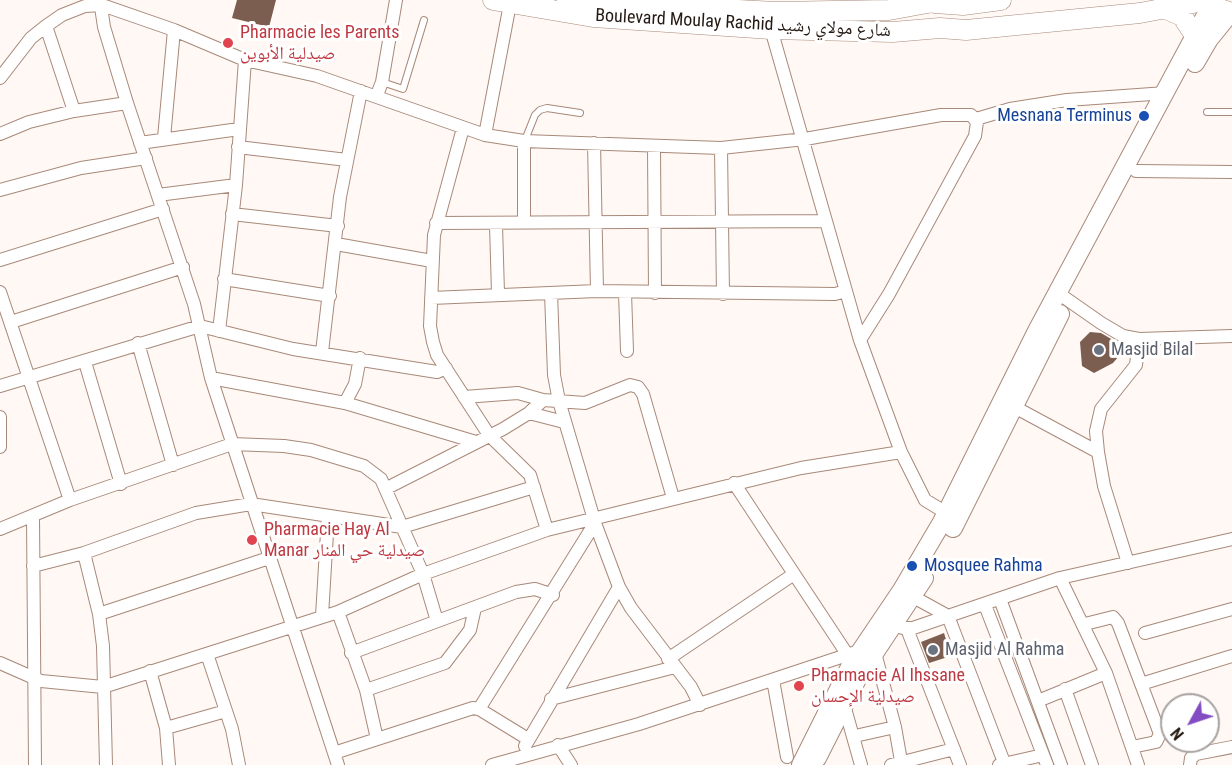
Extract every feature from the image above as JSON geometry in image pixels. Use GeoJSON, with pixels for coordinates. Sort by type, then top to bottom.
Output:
{"type":"FeatureCollection","features":[{"type":"Feature","properties":{"kind":"main road","name":"Boulevard Moulay Rachid شارع مولاي رشيد"},"geometry":{"type":"LineString","coordinates":[[556,0],[594,7]]}},
{"type":"Feature","properties":{"kind":"main road","name":"Boulevard Moulay Rachid شارع مولاي رشيد"},"geometry":{"type":"LineString","coordinates":[[501,2],[743,13],[785,9],[889,10],[933,2],[963,5],[1001,0]]}},
{"type":"Feature","properties":{"kind":"main road"},"geometry":{"type":"LineString","coordinates":[[940,28],[965,19],[1133,0]]}},
{"type":"Feature","properties":{"kind":"main road","name":"Boulevard Moulay Rachid شارع مولاي رشيد"},"geometry":{"type":"LineString","coordinates":[[743,13],[771,28],[893,32],[940,28],[966,30],[1166,9],[1210,1]]}},
{"type":"Feature","properties":{"kind":"main road"},"geometry":{"type":"LineString","coordinates":[[794,761],[860,653],[894,625],[907,593],[952,516],[1007,404],[1166,93],[1202,38],[1232,18],[1210,1],[1202,38],[1136,171],[1063,296]]}},
{"type":"Feature","properties":{"kind":"main road"},"geometry":{"type":"LineString","coordinates":[[1166,9],[1182,16],[1202,38]]}},
{"type":"Feature","properties":{"kind":"main road"},"geometry":{"type":"LineString","coordinates":[[814,765],[844,705],[860,653]]}},
{"type":"Feature","properties":{"kind":"street"},"geometry":{"type":"LineString","coordinates":[[377,96],[382,82],[396,0]]}},
{"type":"Feature","properties":{"kind":"street"},"geometry":{"type":"LineString","coordinates":[[485,135],[501,2]]}},
{"type":"Feature","properties":{"kind":"street"},"geometry":{"type":"LineString","coordinates":[[101,3],[104,27],[140,143],[183,267],[232,444],[336,759],[378,739],[462,709],[479,709],[528,739]]}},
{"type":"Feature","properties":{"kind":"street"},"geometry":{"type":"LineString","coordinates":[[0,78],[31,38],[46,26],[62,15],[85,6],[101,3],[245,60],[317,76],[485,135],[524,141],[721,148],[805,139],[941,115],[967,114],[976,119],[1010,109],[1067,100],[1166,93]]}},
{"type":"Feature","properties":{"kind":"street"},"geometry":{"type":"LineString","coordinates":[[46,26],[74,111]]}},
{"type":"Feature","properties":{"kind":"street"},"geometry":{"type":"LineString","coordinates":[[771,28],[805,139],[860,340],[901,452],[925,500],[952,516]]}},
{"type":"Feature","properties":{"kind":"street"},"geometry":{"type":"LineString","coordinates":[[164,138],[174,30]]}},
{"type":"Feature","properties":{"kind":"street"},"geometry":{"type":"LineString","coordinates":[[219,331],[236,185],[245,60]]}},
{"type":"Feature","properties":{"kind":"street"},"geometry":{"type":"LineString","coordinates":[[322,352],[347,160],[361,91]]}},
{"type":"Feature","properties":{"kind":"street"},"geometry":{"type":"LineString","coordinates":[[0,134],[29,122],[74,111],[127,103]]}},
{"type":"Feature","properties":{"kind":"street"},"geometry":{"type":"LineString","coordinates":[[860,340],[890,294],[964,159],[977,131],[976,119]]}},
{"type":"Feature","properties":{"kind":"street"},"geometry":{"type":"LineString","coordinates":[[464,128],[436,223],[430,326],[433,342],[446,368],[489,435],[524,467],[534,487],[547,530]]}},
{"type":"Feature","properties":{"kind":"street"},"geometry":{"type":"LineString","coordinates":[[140,143],[239,129]]}},
{"type":"Feature","properties":{"kind":"street"},"geometry":{"type":"LineString","coordinates":[[524,141],[524,223]]}},
{"type":"Feature","properties":{"kind":"street"},"geometry":{"type":"LineString","coordinates":[[594,143],[597,291]]}},
{"type":"Feature","properties":{"kind":"street"},"geometry":{"type":"LineString","coordinates":[[238,147],[347,160]]}},
{"type":"Feature","properties":{"kind":"street"},"geometry":{"type":"LineString","coordinates":[[654,147],[655,293]]}},
{"type":"Feature","properties":{"kind":"street"},"geometry":{"type":"LineString","coordinates":[[721,148],[723,294]]}},
{"type":"Feature","properties":{"kind":"street"},"geometry":{"type":"LineString","coordinates":[[0,190],[81,168],[146,158]]}},
{"type":"Feature","properties":{"kind":"street"},"geometry":{"type":"LineString","coordinates":[[1136,171],[1232,172]]}},
{"type":"Feature","properties":{"kind":"street"},"geometry":{"type":"LineString","coordinates":[[158,195],[236,185]]}},
{"type":"Feature","properties":{"kind":"street"},"geometry":{"type":"LineString","coordinates":[[0,260],[163,209]]}},
{"type":"Feature","properties":{"kind":"street"},"geometry":{"type":"LineString","coordinates":[[232,214],[338,226]]}},
{"type":"Feature","properties":{"kind":"street"},"geometry":{"type":"LineString","coordinates":[[436,223],[496,225],[594,222],[826,221]]}},
{"type":"Feature","properties":{"kind":"street"},"geometry":{"type":"LineString","coordinates":[[496,225],[498,293]]}},
{"type":"Feature","properties":{"kind":"street"},"geometry":{"type":"LineString","coordinates":[[336,244],[432,261]]}},
{"type":"Feature","properties":{"kind":"street"},"geometry":{"type":"LineString","coordinates":[[11,322],[183,267]]}},
{"type":"Feature","properties":{"kind":"street"},"geometry":{"type":"LineString","coordinates":[[224,279],[330,296]]}},
{"type":"Feature","properties":{"kind":"street"},"geometry":{"type":"LineString","coordinates":[[431,298],[498,293],[597,291],[835,294],[846,291]]}},
{"type":"Feature","properties":{"kind":"street"},"geometry":{"type":"LineString","coordinates":[[0,292],[70,500]]}},
{"type":"Feature","properties":{"kind":"street"},"geometry":{"type":"LineString","coordinates":[[625,292],[627,351]]}},
{"type":"Feature","properties":{"kind":"street"},"geometry":{"type":"LineString","coordinates":[[551,293],[554,375],[564,422],[594,521],[619,587],[642,624],[691,687],[700,705]]}},
{"type":"Feature","properties":{"kind":"street"},"geometry":{"type":"LineString","coordinates":[[1063,296],[1124,336],[1139,339],[1232,336]]}},
{"type":"Feature","properties":{"kind":"street"},"geometry":{"type":"LineString","coordinates":[[0,386],[200,326],[267,344],[437,372],[446,368]]}},
{"type":"Feature","properties":{"kind":"street"},"geometry":{"type":"LineString","coordinates":[[1128,563],[1104,486],[1096,431],[1101,409],[1136,365],[1139,339]]}},
{"type":"Feature","properties":{"kind":"street"},"geometry":{"type":"LineString","coordinates":[[138,343],[174,465]]}},
{"type":"Feature","properties":{"kind":"street"},"geometry":{"type":"LineString","coordinates":[[345,403],[355,384],[360,358]]}},
{"type":"Feature","properties":{"kind":"street"},"geometry":{"type":"LineString","coordinates":[[86,362],[121,483]]}},
{"type":"Feature","properties":{"kind":"street"},"geometry":{"type":"LineString","coordinates":[[212,378],[345,403],[476,442]]}},
{"type":"Feature","properties":{"kind":"street"},"geometry":{"type":"LineString","coordinates":[[464,397],[518,393],[543,400],[585,403],[625,386],[638,387],[651,416],[673,498]]}},
{"type":"Feature","properties":{"kind":"street"},"geometry":{"type":"LineString","coordinates":[[387,488],[529,413],[543,400]]}},
{"type":"Feature","properties":{"kind":"street"},"geometry":{"type":"LineString","coordinates":[[1007,404],[1098,452]]}},
{"type":"Feature","properties":{"kind":"street"},"geometry":{"type":"LineString","coordinates":[[529,413],[564,422]]}},
{"type":"Feature","properties":{"kind":"street"},"geometry":{"type":"LineString","coordinates":[[0,417],[0,447]]}},
{"type":"Feature","properties":{"kind":"street"},"geometry":{"type":"LineString","coordinates":[[0,529],[70,500],[232,444],[284,446],[345,459],[375,472],[387,488],[423,574],[437,621]]}},
{"type":"Feature","properties":{"kind":"street"},"geometry":{"type":"LineString","coordinates":[[0,663],[35,679],[63,685],[103,687],[338,612],[423,574],[547,530],[594,521],[673,498],[801,468],[901,452]]}},
{"type":"Feature","properties":{"kind":"street"},"geometry":{"type":"LineString","coordinates":[[734,483],[794,574],[860,653],[896,727],[896,763],[954,749]]}},
{"type":"Feature","properties":{"kind":"street"},"geometry":{"type":"LineString","coordinates":[[33,566],[84,553],[196,513],[251,504],[402,527],[534,487]]}},
{"type":"Feature","properties":{"kind":"street"},"geometry":{"type":"LineString","coordinates":[[322,616],[328,516]]}},
{"type":"Feature","properties":{"kind":"street"},"geometry":{"type":"LineString","coordinates":[[33,517],[35,765]]}},
{"type":"Feature","properties":{"kind":"street"},"geometry":{"type":"LineString","coordinates":[[479,709],[553,595],[594,521]]}},
{"type":"Feature","properties":{"kind":"street"},"geometry":{"type":"LineString","coordinates":[[960,765],[894,625],[948,616],[1060,578],[1232,539]]}},
{"type":"Feature","properties":{"kind":"street"},"geometry":{"type":"LineString","coordinates":[[84,553],[99,614],[106,765]]}},
{"type":"Feature","properties":{"kind":"street"},"geometry":{"type":"LineString","coordinates":[[99,614],[269,558]]}},
{"type":"Feature","properties":{"kind":"street"},"geometry":{"type":"LineString","coordinates":[[551,699],[671,663],[794,574]]}},
{"type":"Feature","properties":{"kind":"street"},"geometry":{"type":"LineString","coordinates":[[1060,578],[1085,624],[1106,673],[1138,765]]}},
{"type":"Feature","properties":{"kind":"street"},"geometry":{"type":"LineString","coordinates":[[521,756],[551,699],[619,587]]}},
{"type":"Feature","properties":{"kind":"street"},"geometry":{"type":"LineString","coordinates":[[351,653],[516,592],[535,589],[553,595]]}},
{"type":"Feature","properties":{"kind":"street"},"geometry":{"type":"LineString","coordinates":[[907,593],[948,616],[1003,765],[1045,760],[985,605]]}},
{"type":"Feature","properties":{"kind":"street"},"geometry":{"type":"LineString","coordinates":[[1000,599],[1061,765]]}},
{"type":"Feature","properties":{"kind":"street"},"geometry":{"type":"LineString","coordinates":[[366,690],[445,663],[470,630],[475,608]]}},
{"type":"Feature","properties":{"kind":"street"},"geometry":{"type":"LineString","coordinates":[[1146,633],[1232,609]]}},
{"type":"Feature","properties":{"kind":"street"},"geometry":{"type":"LineString","coordinates":[[338,612],[366,690],[378,739]]}},
{"type":"Feature","properties":{"kind":"street"},"geometry":{"type":"LineString","coordinates":[[1085,624],[1109,617],[1116,619],[1141,684],[1160,738],[1156,742],[1131,747]]}},
{"type":"Feature","properties":{"kind":"street"},"geometry":{"type":"LineString","coordinates":[[492,765],[700,705],[860,653]]}},
{"type":"Feature","properties":{"kind":"street"},"geometry":{"type":"LineString","coordinates":[[207,654],[226,711],[239,765]]}},
{"type":"Feature","properties":{"kind":"street"},"geometry":{"type":"LineString","coordinates":[[1141,684],[1232,656]]}},
{"type":"Feature","properties":{"kind":"street"},"geometry":{"type":"LineString","coordinates":[[150,671],[166,728],[170,765]]}},
{"type":"Feature","properties":{"kind":"street"},"geometry":{"type":"LineString","coordinates":[[1038,701],[1106,673]]}},
{"type":"Feature","properties":{"kind":"street"},"geometry":{"type":"LineString","coordinates":[[773,680],[794,761]]}},
{"type":"Feature","properties":{"kind":"street"},"geometry":{"type":"LineString","coordinates":[[1065,688],[1092,765]]}},
{"type":"Feature","properties":{"kind":"street"},"geometry":{"type":"LineString","coordinates":[[844,705],[855,736],[861,765]]}},
{"type":"Feature","properties":{"kind":"street"},"geometry":{"type":"LineString","coordinates":[[166,728],[226,711]]}},
{"type":"Feature","properties":{"kind":"street"},"geometry":{"type":"LineString","coordinates":[[855,736],[896,727]]}},
{"type":"Feature","properties":{"kind":"street"},"geometry":{"type":"LineString","coordinates":[[558,745],[571,765]]}},
{"type":"Feature","properties":{"kind":"street"},"geometry":{"type":"LineString","coordinates":[[1190,765],[1191,758],[1196,754],[1232,747]]}},
{"type":"Feature","properties":{"kind":"lane"},"geometry":{"type":"LineString","coordinates":[[382,82],[404,89],[424,20]]}},
{"type":"Feature","properties":{"kind":"lane"},"geometry":{"type":"LineString","coordinates":[[524,141],[535,115],[540,110],[546,108],[579,113]]}},
{"type":"Feature","properties":{"kind":"lane"},"geometry":{"type":"LineString","coordinates":[[1207,112],[1232,112]]}},
{"type":"Feature","properties":{"kind":"building"},"geometry":{"type":"Polygon","coordinates":[[[237,0],[276,0],[269,27],[232,18],[237,0]]]}},
{"type":"Feature","properties":{"kind":"building","name":"Masjid Bilal"},"geometry":{"type":"Polygon","coordinates":[[[1090,332],[1101,333],[1117,343],[1119,356],[1113,363],[1094,373],[1082,366],[1080,342],[1090,332]]]}},
{"type":"Feature","properties":{"kind":"building","name":"Masjid Al Rahma"},"geometry":{"type":"Polygon","coordinates":[[[944,633],[951,656],[929,663],[921,642],[944,633]]]}},
{"type":"Feature","properties":{"kind":"place","name":"Pharmacie les Parents صيدلية الأبوين"},"geometry":{"type":"Point","coordinates":[228,43]}},
{"type":"Feature","properties":{"kind":"place","name":"Mesnana Terminus"},"geometry":{"type":"Point","coordinates":[1144,116]}},
{"type":"Feature","properties":{"kind":"place","name":"Masjid Bilal"},"geometry":{"type":"Point","coordinates":[1099,350]}},
{"type":"Feature","properties":{"kind":"place","name":"Pharmacie Hay Al Manar صيدلية حي المنار"},"geometry":{"type":"Point","coordinates":[252,540]}},
{"type":"Feature","properties":{"kind":"place","name":"Mosquee Rahma"},"geometry":{"type":"Point","coordinates":[912,566]}},
{"type":"Feature","properties":{"kind":"place","name":"Masjid Al Rahma"},"geometry":{"type":"Point","coordinates":[933,650]}},
{"type":"Feature","properties":{"kind":"place","name":"Pharmacie Al Ihssane صيدلية الإحسان"},"geometry":{"type":"Point","coordinates":[799,686]}}]}
